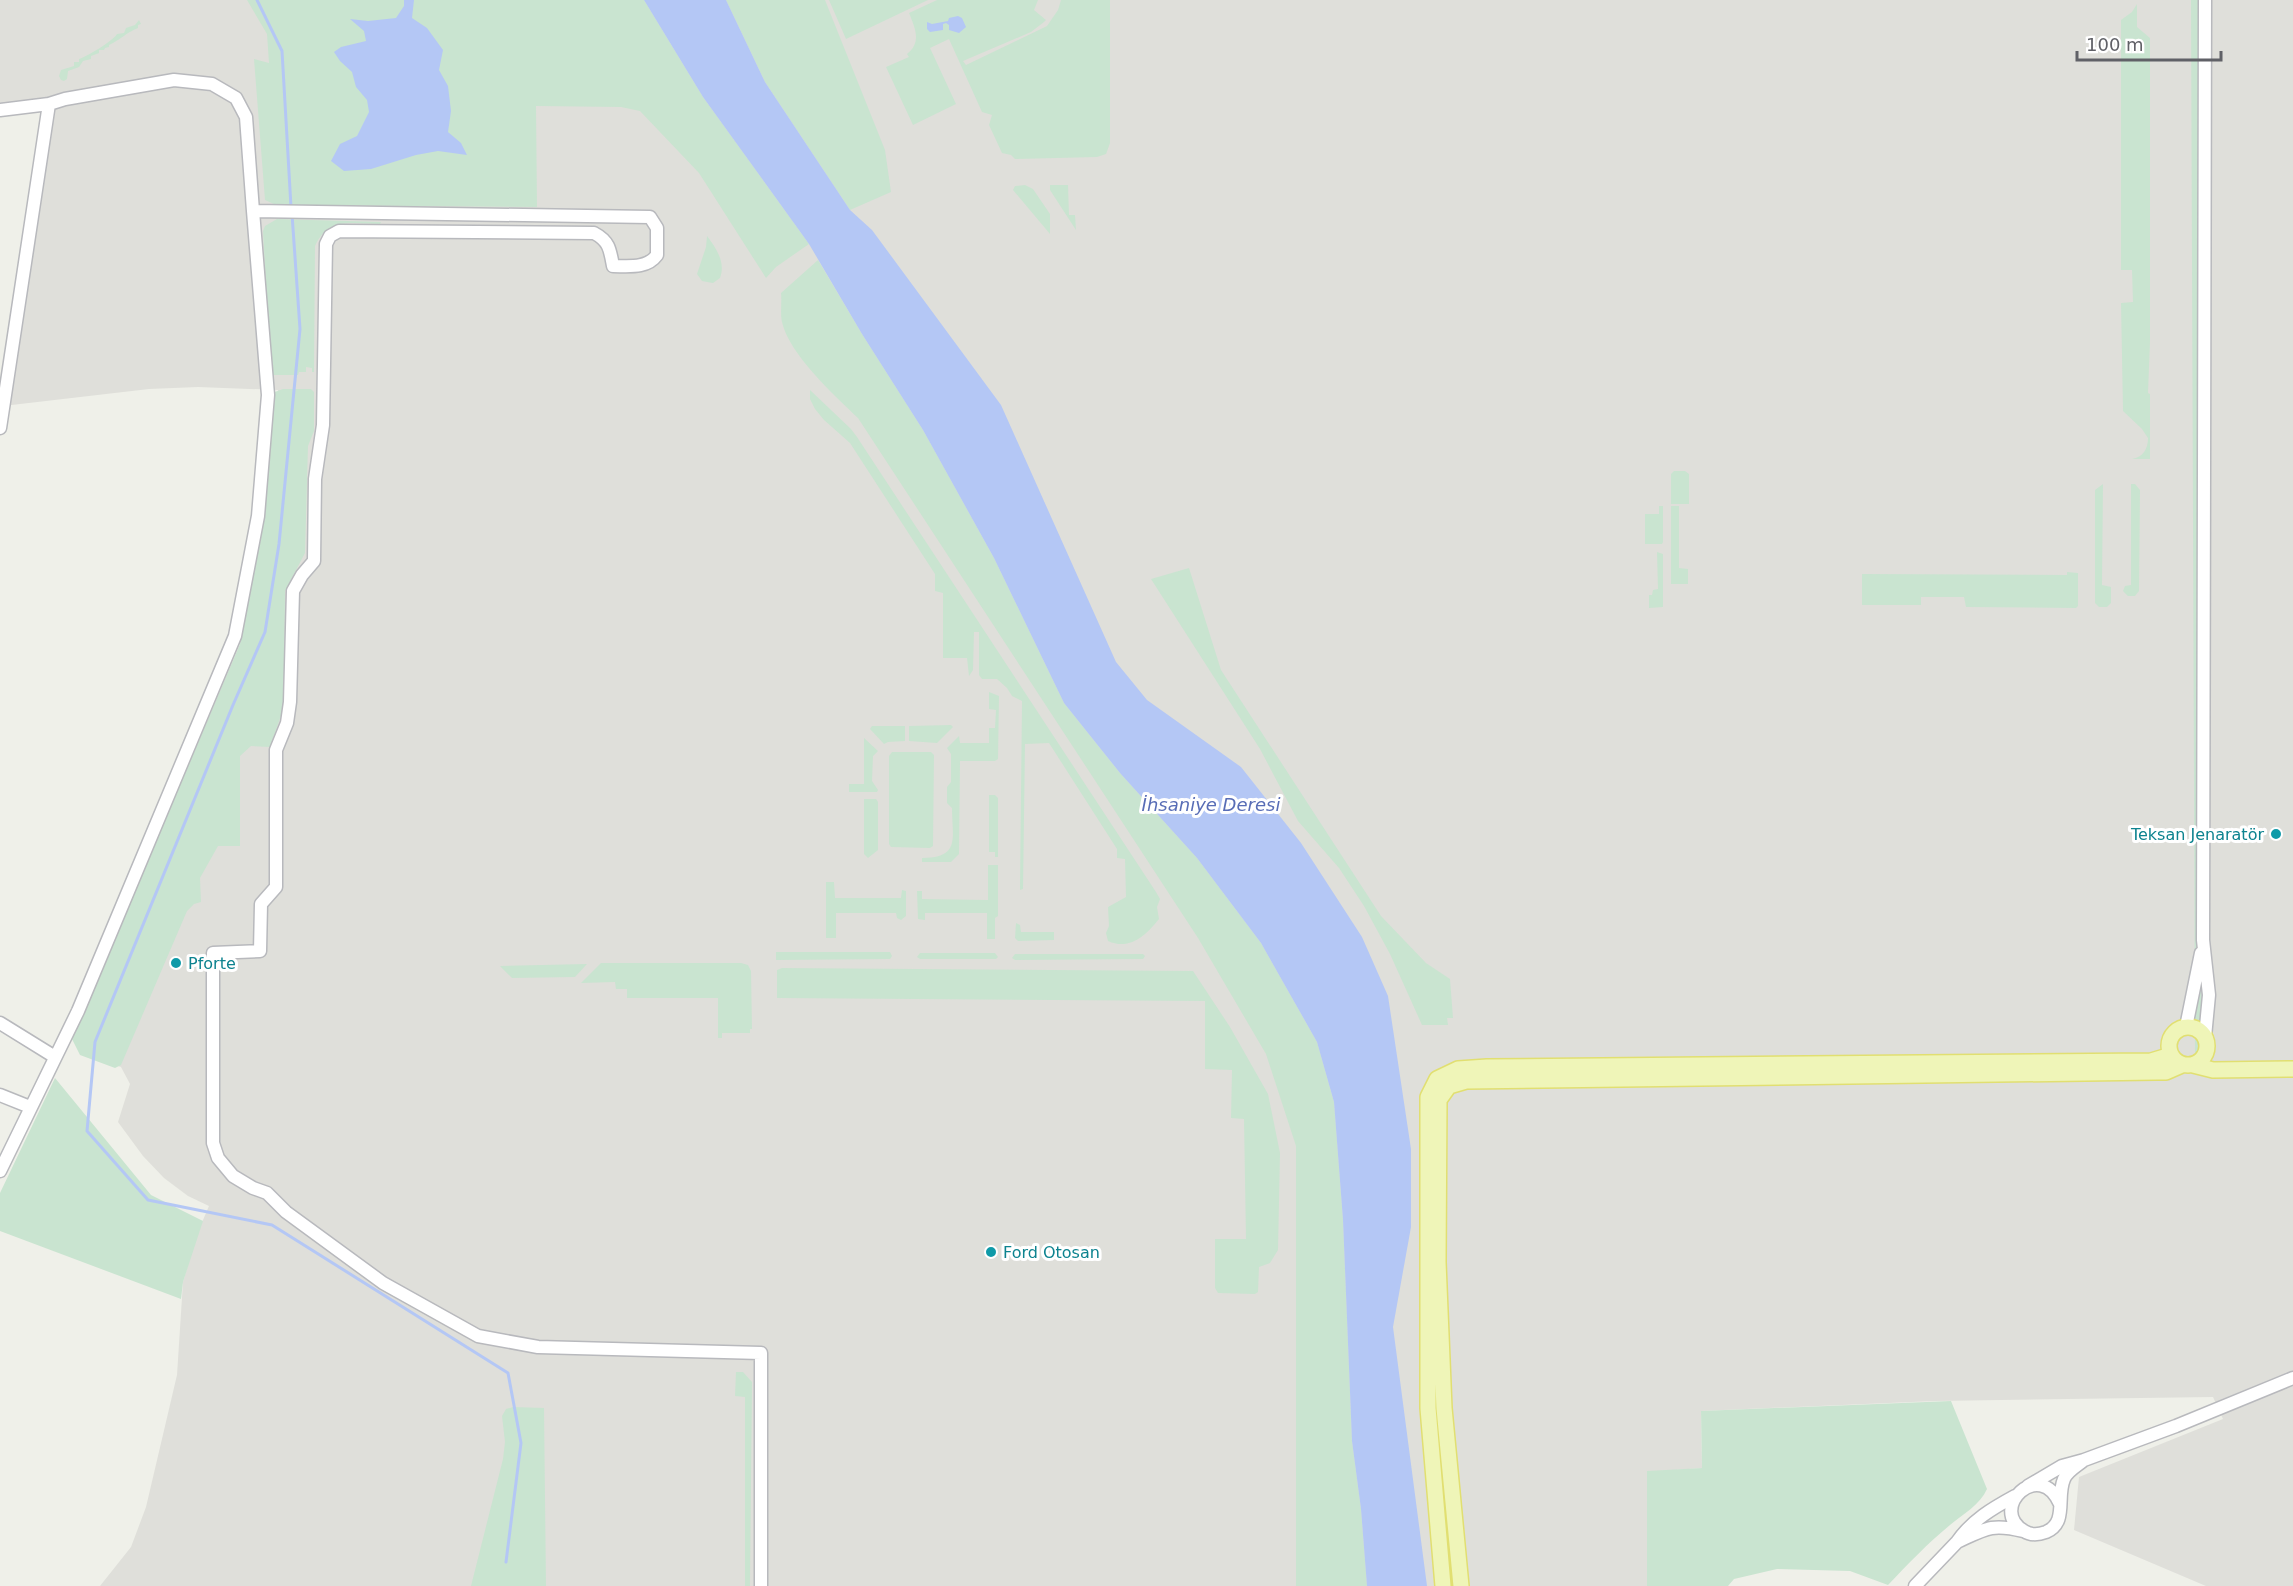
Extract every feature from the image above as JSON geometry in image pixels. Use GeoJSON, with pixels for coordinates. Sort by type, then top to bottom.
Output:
{"type":"FeatureCollection","features":[{"type":"Feature","properties":{"kind":"main road"},"geometry":{"type":"LineString","coordinates":[[2293,1063],[2232,1064],[2223,1061],[2206,1043],[2197,1029],[2186,1027],[2175,1031],[2168,1047],[2182,1062],[2213,1070],[2293,1069]]}},
{"type":"Feature","properties":{"kind":"main road"},"geometry":{"type":"LineString","coordinates":[[1443,1586],[1428,1408],[1428,1097],[1437,1079],[1458,1069],[1487,1067],[2182,1062],[2202,1059],[2206,1043]]}},
{"type":"Feature","properties":{"kind":"main road"},"geometry":{"type":"LineString","coordinates":[[1461,1586],[1444,1408],[1438,1262],[1439,1100],[1449,1086],[1466,1081],[2157,1072],[2166,1071],[2182,1062]]}},
{"type":"Feature","properties":{"kind":"street"},"geometry":{"type":"LineString","coordinates":[[2205,0],[2203,940],[2209,995],[2206,1043]]}},
{"type":"Feature","properties":{"kind":"street"},"geometry":{"type":"LineString","coordinates":[[0,110],[49,104],[65,99],[174,80],[212,84],[236,98],[246,117],[268,395],[258,516],[235,636],[78,1011],[0,1171]]}},
{"type":"Feature","properties":{"kind":"street"},"geometry":{"type":"LineString","coordinates":[[0,428],[49,104]]}},
{"type":"Feature","properties":{"kind":"street"},"geometry":{"type":"LineString","coordinates":[[253,212],[641,216],[650,217],[657,228],[657,255],[653,261],[647,264],[613,266],[610,247],[604,239],[594,233],[339,231],[330,236],[326,244],[323,425],[315,479],[314,561],[302,575],[293,591],[290,702],[287,723],[276,750],[276,887],[261,904],[260,951],[213,953],[213,1143],[218,1158],[233,1176],[267,1193],[286,1212],[383,1283],[478,1336],[538,1347],[761,1353],[761,1586]]}},
{"type":"Feature","properties":{"kind":"street"},"geometry":{"type":"LineString","coordinates":[[2186,1027],[2203,940]]}},
{"type":"Feature","properties":{"kind":"street"},"geometry":{"type":"LineString","coordinates":[[0,1023],[55,1057]]}},
{"type":"Feature","properties":{"kind":"street"},"geometry":{"type":"LineString","coordinates":[[0,1095],[30,1107]]}},
{"type":"Feature","properties":{"kind":"street"},"geometry":{"type":"LineString","coordinates":[[1915,1586],[1957,1542],[1965,1530],[1990,1510],[2061,1466],[2084,1460],[2176,1426],[2293,1378]]}},
{"type":"Feature","properties":{"kind":"street"},"geometry":{"type":"LineString","coordinates":[[1957,1542],[1988,1528],[2002,1526],[2032,1534],[2048,1532],[2059,1520],[2060,1492],[2065,1478],[2084,1460]]}},
{"type":"Feature","properties":{"kind":"street"},"geometry":{"type":"LineString","coordinates":[[2028,1486],[2044,1486],[2052,1490],[2060,1504]]}},
{"type":"Feature","properties":{"kind":"street"},"geometry":{"type":"LineString","coordinates":[[2016,1496],[2012,1512],[2018,1526],[2024,1531]]}},
{"type":"Feature","properties":{"kind":"shaded area"},"geometry":{"type":"Polygon","coordinates":[[[0,0],[2293,0],[2293,1586],[2206,1586],[2074,1530],[2079,1477],[2223,1419],[2213,1397],[1935,1401],[1701,1411],[1702,1468],[1647,1472],[1647,1586],[100,1586],[131,1547],[146,1507],[177,1375],[183,1282],[197,1234],[209,1206],[188,1196],[164,1178],[143,1156],[118,1122],[130,1084],[121,1067],[81,1054],[243,645],[264,531],[278,390],[198,387],[149,389],[3,406],[49,104],[0,109],[0,0]]]}},
{"type":"Feature","properties":{"kind":"green space"},"geometry":{"type":"Polygon","coordinates":[[[247,0],[644,0],[703,97],[809,244],[776,267],[766,278],[699,173],[640,111],[621,107],[536,106],[537,207],[276,205],[265,200],[254,59],[269,63],[267,34],[247,0]]]}},
{"type":"Feature","properties":{"kind":"green space"},"geometry":{"type":"Polygon","coordinates":[[[726,0],[825,0],[885,150],[891,192],[850,210],[765,82],[726,0]]]}},
{"type":"Feature","properties":{"kind":"green space"},"geometry":{"type":"Polygon","coordinates":[[[829,0],[928,0],[846,39],[829,0]]]}},
{"type":"Feature","properties":{"kind":"green space"},"geometry":{"type":"Polygon","coordinates":[[[937,0],[1038,0],[1034,10],[1046,20],[1044,22],[1031,32],[963,61],[966,65],[1047,26],[1058,10],[1061,0],[1110,0],[1110,143],[1106,154],[1097,157],[1015,159],[1011,155],[1002,153],[989,125],[992,115],[982,112],[949,39],[930,48],[956,104],[913,125],[886,67],[909,57],[907,54],[914,45],[916,35],[909,13],[937,0]]]}},
{"type":"Feature","properties":{"kind":"green space"},"geometry":{"type":"Polygon","coordinates":[[[2191,0],[2210,0],[2201,1054],[2195,1054],[2191,0]]]}},
{"type":"Feature","properties":{"kind":"green space"},"geometry":{"type":"Polygon","coordinates":[[[2137,4],[2137,27],[2150,38],[2148,393],[2150,394],[2150,459],[2132,459],[2144,452],[2148,438],[2123,411],[2121,303],[2133,302],[2132,270],[2121,270],[2121,20],[2132,12],[2137,4]]]}},
{"type":"Feature","properties":{"kind":"green space"},"geometry":{"type":"Polygon","coordinates":[[[139,20],[141,24],[138,28],[104,50],[99,50],[99,53],[91,56],[91,59],[83,61],[79,67],[68,71],[67,79],[61,80],[59,76],[61,70],[74,66],[74,62],[79,62],[79,59],[110,41],[117,34],[124,33],[126,28],[135,25],[139,20]]]}},
{"type":"Feature","properties":{"kind":"green space"},"geometry":{"type":"Polygon","coordinates":[[[1025,185],[1033,189],[1050,214],[1050,234],[1013,190],[1015,186],[1025,185]]]}},
{"type":"Feature","properties":{"kind":"green space"},"geometry":{"type":"Polygon","coordinates":[[[1050,185],[1068,185],[1069,215],[1075,215],[1076,230],[1050,190],[1050,185]]]}},
{"type":"Feature","properties":{"kind":"green space"},"geometry":{"type":"Polygon","coordinates":[[[277,219],[381,222],[380,224],[351,223],[335,226],[321,236],[315,246],[314,372],[312,368],[306,367],[306,372],[299,372],[298,375],[271,375],[263,231],[265,226],[277,219]]]}},
{"type":"Feature","properties":{"kind":"green space"},"geometry":{"type":"Polygon","coordinates":[[[707,236],[717,250],[722,266],[720,278],[713,283],[702,281],[697,274],[706,247],[707,236]]]}},
{"type":"Feature","properties":{"kind":"green space"},"geometry":{"type":"Polygon","coordinates":[[[818,260],[923,430],[994,558],[1064,703],[1120,773],[1197,858],[1261,943],[1317,1042],[1334,1102],[1343,1220],[1352,1441],[1361,1509],[1367,1586],[1296,1586],[1296,1146],[1266,1054],[1198,938],[858,418],[814,374],[786,334],[781,315],[781,293],[818,260]]]}},
{"type":"Feature","properties":{"kind":"green space"},"geometry":{"type":"Polygon","coordinates":[[[283,389],[311,389],[314,392],[314,431],[308,446],[305,553],[285,591],[284,707],[270,747],[251,746],[240,756],[240,846],[218,846],[200,878],[201,902],[194,904],[187,911],[121,1065],[115,1068],[80,1055],[72,1039],[240,644],[263,509],[272,393],[283,389]]]}},
{"type":"Feature","properties":{"kind":"green space"},"geometry":{"type":"Polygon","coordinates":[[[810,390],[857,437],[1156,892],[1160,899],[1157,907],[1159,919],[1137,940],[1123,944],[1108,941],[1106,933],[1109,926],[1108,907],[1126,897],[1125,859],[1117,858],[1117,849],[1049,743],[1025,744],[1023,889],[1020,890],[1022,701],[1012,696],[997,679],[982,679],[979,675],[979,632],[974,632],[973,670],[969,676],[967,658],[943,658],[943,593],[935,591],[935,574],[850,443],[815,409],[810,399],[810,390]]]}},
{"type":"Feature","properties":{"kind":"green space"},"geometry":{"type":"Polygon","coordinates":[[[1674,471],[1685,471],[1689,474],[1689,504],[1671,504],[1671,474],[1674,471]]]}},
{"type":"Feature","properties":{"kind":"green space"},"geometry":{"type":"Polygon","coordinates":[[[2103,484],[2102,585],[2111,587],[2111,603],[2107,607],[2099,607],[2095,603],[2095,490],[2103,484]]]}},
{"type":"Feature","properties":{"kind":"green space"},"geometry":{"type":"Polygon","coordinates":[[[2131,484],[2135,484],[2140,490],[2139,591],[2135,596],[2128,596],[2123,591],[2125,586],[2131,585],[2131,484]]]}},
{"type":"Feature","properties":{"kind":"green space"},"geometry":{"type":"Polygon","coordinates":[[[1659,506],[1663,506],[1663,542],[1662,544],[1645,544],[1645,514],[1659,514],[1659,506]]]}},
{"type":"Feature","properties":{"kind":"green space"},"geometry":{"type":"Polygon","coordinates":[[[1671,506],[1679,506],[1679,568],[1688,569],[1688,584],[1671,584],[1671,506]]]}},
{"type":"Feature","properties":{"kind":"green space"},"geometry":{"type":"Polygon","coordinates":[[[1657,552],[1663,554],[1663,607],[1649,608],[1649,595],[1652,595],[1653,590],[1658,589],[1657,552]]]}},
{"type":"Feature","properties":{"kind":"green space"},"geometry":{"type":"Polygon","coordinates":[[[1189,568],[1221,670],[1381,916],[1426,963],[1450,979],[1453,1018],[1447,1018],[1448,1025],[1422,1025],[1390,954],[1364,906],[1339,868],[1298,821],[1260,749],[1151,579],[1189,568]]]}},
{"type":"Feature","properties":{"kind":"green space"},"geometry":{"type":"Polygon","coordinates":[[[2067,572],[2078,573],[2078,606],[2076,608],[1966,607],[1964,597],[1921,597],[1921,605],[1862,605],[1862,574],[2067,575],[2067,572]]]}},
{"type":"Feature","properties":{"kind":"green space"},"geometry":{"type":"Polygon","coordinates":[[[989,692],[999,696],[998,759],[995,761],[960,761],[959,854],[951,862],[922,862],[922,858],[943,854],[952,844],[952,808],[947,803],[947,787],[951,782],[951,754],[947,748],[959,736],[960,743],[989,743],[989,728],[995,728],[996,710],[989,709],[989,692]]]}},
{"type":"Feature","properties":{"kind":"green space"},"geometry":{"type":"Polygon","coordinates":[[[951,725],[953,727],[937,743],[909,741],[909,726],[951,725]]]}},
{"type":"Feature","properties":{"kind":"green space"},"geometry":{"type":"Polygon","coordinates":[[[872,726],[905,726],[905,741],[884,744],[870,729],[872,726]]]}},
{"type":"Feature","properties":{"kind":"green space"},"geometry":{"type":"Polygon","coordinates":[[[864,738],[878,751],[873,756],[872,781],[878,790],[877,792],[849,792],[849,784],[864,784],[864,738]]]}},
{"type":"Feature","properties":{"kind":"green space"},"geometry":{"type":"Polygon","coordinates":[[[892,752],[931,752],[934,755],[933,846],[930,848],[891,847],[889,844],[889,756],[892,752]]]}},
{"type":"Feature","properties":{"kind":"green space"},"geometry":{"type":"Polygon","coordinates":[[[989,795],[995,795],[998,798],[998,857],[995,857],[995,852],[989,852],[989,795]]]}},
{"type":"Feature","properties":{"kind":"green space"},"geometry":{"type":"Polygon","coordinates":[[[864,799],[876,799],[878,802],[878,850],[868,858],[864,854],[864,799]]]}},
{"type":"Feature","properties":{"kind":"green space"},"geometry":{"type":"Polygon","coordinates":[[[988,865],[998,865],[998,916],[995,918],[995,939],[987,939],[987,913],[925,913],[925,920],[918,919],[917,891],[922,891],[922,899],[988,900],[988,865]]]}},
{"type":"Feature","properties":{"kind":"green space"},"geometry":{"type":"Polygon","coordinates":[[[826,882],[834,882],[835,898],[901,898],[902,890],[906,891],[906,916],[901,920],[897,918],[896,913],[836,913],[836,938],[826,938],[826,882]]]}},
{"type":"Feature","properties":{"kind":"green space"},"geometry":{"type":"Polygon","coordinates":[[[1016,923],[1020,925],[1021,932],[1054,932],[1054,940],[1018,941],[1015,938],[1016,923]]]}},
{"type":"Feature","properties":{"kind":"green space"},"geometry":{"type":"Polygon","coordinates":[[[776,952],[890,952],[892,956],[890,959],[776,960],[776,952]]]}},
{"type":"Feature","properties":{"kind":"green space"},"geometry":{"type":"Polygon","coordinates":[[[920,953],[995,953],[998,957],[996,959],[920,959],[917,957],[920,953]]]}},
{"type":"Feature","properties":{"kind":"green space"},"geometry":{"type":"Polygon","coordinates":[[[1015,954],[1143,954],[1145,956],[1143,959],[1015,960],[1012,958],[1015,954]]]}},
{"type":"Feature","properties":{"kind":"green space"},"geometry":{"type":"Polygon","coordinates":[[[601,963],[741,963],[748,965],[751,971],[752,1029],[750,1033],[722,1033],[722,1038],[718,1038],[718,998],[627,998],[627,989],[616,989],[615,982],[581,983],[601,963]]]}},
{"type":"Feature","properties":{"kind":"green space"},"geometry":{"type":"Polygon","coordinates":[[[587,964],[575,977],[512,978],[500,966],[587,964]]]}},
{"type":"Feature","properties":{"kind":"green space"},"geometry":{"type":"Polygon","coordinates":[[[782,968],[1193,971],[1230,1027],[1268,1094],[1280,1153],[1278,1250],[1270,1263],[1259,1267],[1258,1292],[1255,1294],[1218,1293],[1215,1288],[1215,1239],[1246,1239],[1244,1119],[1231,1118],[1232,1070],[1205,1069],[1205,1001],[777,998],[777,970],[782,968]]]}},
{"type":"Feature","properties":{"kind":"green space"},"geometry":{"type":"Polygon","coordinates":[[[55,1078],[151,1195],[203,1221],[183,1282],[181,1299],[0,1231],[0,1193],[55,1078]]]}},
{"type":"Feature","properties":{"kind":"green space"},"geometry":{"type":"Polygon","coordinates":[[[736,1372],[743,1372],[752,1382],[750,1586],[745,1586],[745,1397],[735,1396],[736,1372]]]}},
{"type":"Feature","properties":{"kind":"green space"},"geometry":{"type":"Polygon","coordinates":[[[1951,1401],[1987,1489],[1976,1505],[1934,1539],[1888,1585],[1850,1571],[1777,1569],[1734,1579],[1728,1586],[1647,1586],[1647,1471],[1702,1468],[1701,1411],[1951,1401]]]}},
{"type":"Feature","properties":{"kind":"green space"},"geometry":{"type":"Polygon","coordinates":[[[513,1407],[544,1408],[546,1586],[471,1586],[503,1459],[505,1442],[502,1416],[506,1409],[513,1407]]]}},
{"type":"Feature","properties":{"kind":"water"},"geometry":{"type":"Polygon","coordinates":[[[404,0],[414,0],[412,18],[427,28],[443,50],[439,70],[448,86],[451,111],[448,132],[461,143],[467,155],[438,151],[416,155],[371,169],[344,171],[331,161],[340,144],[357,136],[369,112],[367,100],[356,87],[352,72],[334,52],[341,47],[366,41],[364,31],[350,19],[368,21],[396,18],[404,6],[404,0]]]}},
{"type":"Feature","properties":{"kind":"water","name":"İhsaniye Deresi"},"geometry":{"type":"Polygon","coordinates":[[[644,0],[726,0],[765,82],[850,210],[872,230],[1001,405],[1116,662],[1147,700],[1241,767],[1301,843],[1362,937],[1388,996],[1411,1149],[1411,1227],[1393,1327],[1427,1586],[1367,1586],[1361,1509],[1352,1441],[1343,1220],[1334,1102],[1317,1042],[1261,943],[1197,858],[1120,773],[1064,703],[994,558],[923,430],[862,334],[809,244],[703,97],[644,0]]]}},
{"type":"Feature","properties":{"kind":"water"},"geometry":{"type":"Polygon","coordinates":[[[958,16],[962,18],[966,27],[959,33],[949,30],[949,25],[946,23],[943,24],[943,30],[930,32],[927,29],[927,22],[932,24],[948,21],[949,18],[958,16]]]}},
{"type":"Feature","properties":{"kind":"waterway"},"geometry":{"type":"LineString","coordinates":[[257,0],[282,51],[291,207]]}},
{"type":"Feature","properties":{"kind":"waterway"},"geometry":{"type":"LineString","coordinates":[[292,214],[300,329],[279,544],[265,632],[95,1042],[87,1131],[148,1200],[272,1225],[508,1373],[521,1443],[506,1562]]}},
{"type":"Feature","properties":{"kind":"place","name":"Teksan Jenaratör"},"geometry":{"type":"Point","coordinates":[2276,834]}},
{"type":"Feature","properties":{"kind":"place","name":"Pforte"},"geometry":{"type":"Point","coordinates":[176,963]}},
{"type":"Feature","properties":{"kind":"place","name":"Ford Otosan"},"geometry":{"type":"Point","coordinates":[991,1252]}}]}
